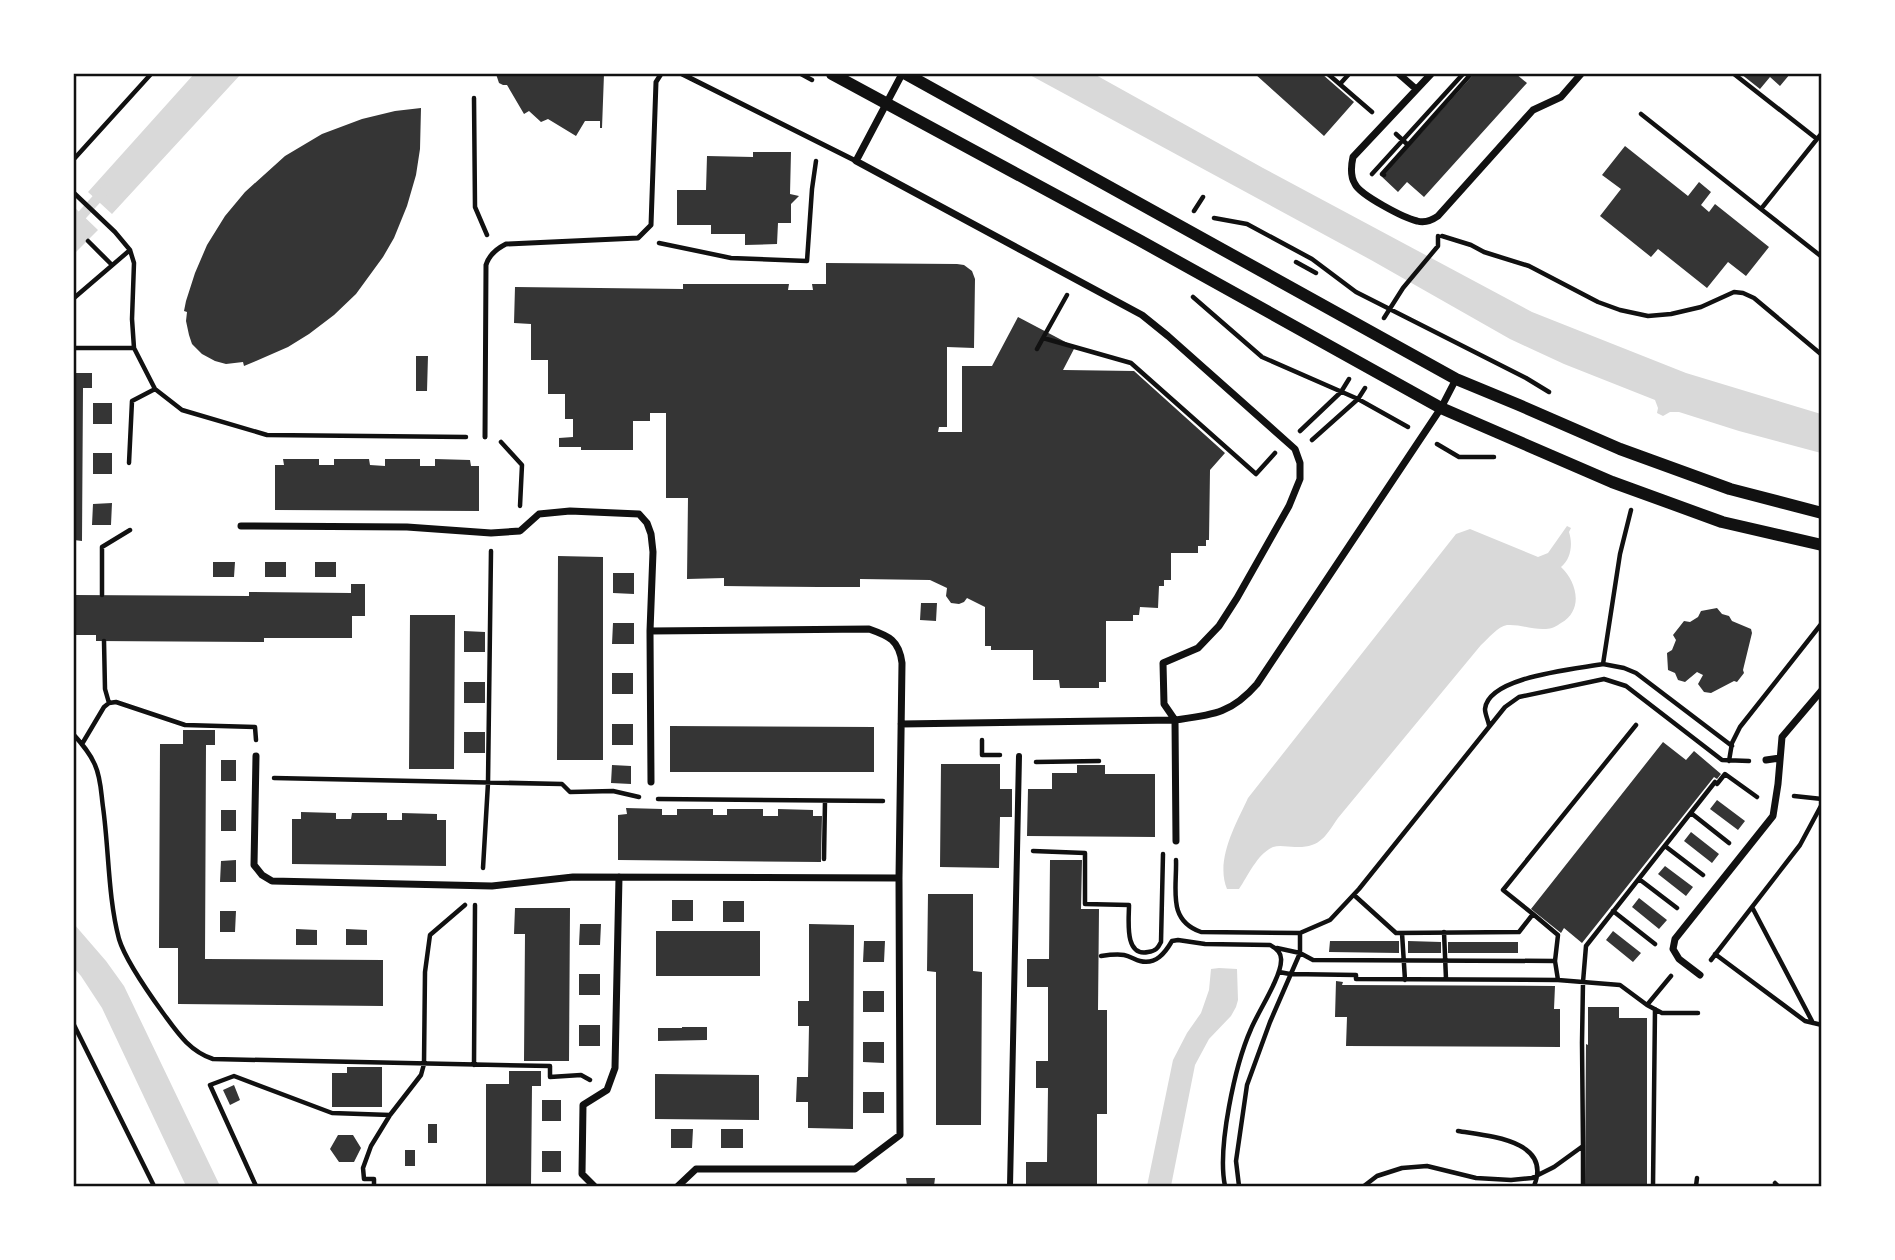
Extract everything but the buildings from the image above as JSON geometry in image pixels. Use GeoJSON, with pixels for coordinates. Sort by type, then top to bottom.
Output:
{"type":"FeatureCollection","features":[{"type":"Feature","properties":{"kind":"street"},"geometry":{"type":"LineString","coordinates":[[832,74],[1441,408],[1612,482],[1710,517],[1822,545]]}},
{"type":"Feature","properties":{"kind":"street"},"geometry":{"type":"LineString","coordinates":[[1176,841],[1175,720],[1164,704],[1163,663],[1198,649],[1219,626],[1237,598],[1289,506],[1300,480],[1300,464],[1295,449],[1142,315],[856,161],[904,74],[1456,379],[1620,449],[1730,489],[1822,513]]}},
{"type":"Feature","properties":{"kind":"street"},"geometry":{"type":"LineString","coordinates":[[1399,74],[1416,89]]}},
{"type":"Feature","properties":{"kind":"street"},"geometry":{"type":"LineString","coordinates":[[1431,74],[1353,157],[1351,173],[1354,183],[1367,196],[1421,222],[1438,216],[1533,110],[1561,97],[1581,74]]}},
{"type":"Feature","properties":{"kind":"street"},"geometry":{"type":"LineString","coordinates":[[901,724],[1175,720],[1211,716],[1233,706],[1246,697],[1257,684],[1441,408],[1456,379]]}},
{"type":"Feature","properties":{"kind":"street"},"geometry":{"type":"LineString","coordinates":[[241,526],[407,527],[491,533],[520,531],[540,514],[570,511],[639,514],[647,523],[653,552],[650,782]]}},
{"type":"Feature","properties":{"kind":"street"},"geometry":{"type":"LineString","coordinates":[[650,631],[869,629],[886,635],[901,652],[900,1135],[855,1169],[696,1169],[678,1186]]}},
{"type":"Feature","properties":{"kind":"street"},"geometry":{"type":"LineString","coordinates":[[1700,975],[1679,959],[1673,949],[1675,939],[1773,816],[1782,737],[1822,690]]}},
{"type":"Feature","properties":{"kind":"street"},"geometry":{"type":"LineString","coordinates":[[256,756],[254,865],[262,875],[272,881],[492,886],[573,877],[899,878]]}},
{"type":"Feature","properties":{"kind":"street"},"geometry":{"type":"LineString","coordinates":[[1766,760],[1780,758]]}},
{"type":"Feature","properties":{"kind":"street"},"geometry":{"type":"LineString","coordinates":[[1010,1186],[1018,759]]}},
{"type":"Feature","properties":{"kind":"street"},"geometry":{"type":"LineString","coordinates":[[594,1186],[582,1174],[583,1105],[607,1090],[615,1068],[619,877]]}},
{"type":"Feature","properties":{"kind":"lane"},"geometry":{"type":"LineString","coordinates":[[485,437],[488,258],[506,244],[638,239],[652,225],[656,82],[661,74]]}},
{"type":"Feature","properties":{"kind":"lane"},"geometry":{"type":"LineString","coordinates":[[682,74],[856,161]]}},
{"type":"Feature","properties":{"kind":"path"},"geometry":{"type":"LineString","coordinates":[[74,159],[151,74]]}},
{"type":"Feature","properties":{"kind":"path"},"geometry":{"type":"LineString","coordinates":[[1328,74],[1357,99]]}},
{"type":"Feature","properties":{"kind":"path"},"geometry":{"type":"LineString","coordinates":[[1340,84],[1349,74]]}},
{"type":"Feature","properties":{"kind":"path"},"geometry":{"type":"LineString","coordinates":[[1368,179],[1463,74]]}},
{"type":"Feature","properties":{"kind":"path"},"geometry":{"type":"LineString","coordinates":[[1378,168],[1384,174],[1406,144],[1471,74]]}},
{"type":"Feature","properties":{"kind":"path"},"geometry":{"type":"LineString","coordinates":[[1734,74],[1816,139]]}},
{"type":"Feature","properties":{"kind":"path"},"geometry":{"type":"LineString","coordinates":[[474,98],[475,207],[494,252]]}},
{"type":"Feature","properties":{"kind":"path"},"geometry":{"type":"LineString","coordinates":[[1642,114],[1822,257]]}},
{"type":"Feature","properties":{"kind":"path"},"geometry":{"type":"LineString","coordinates":[[1761,209],[1822,133]]}},
{"type":"Feature","properties":{"kind":"path"},"geometry":{"type":"LineString","coordinates":[[638,239],[731,258],[807,261],[812,189],[820,143]]}},
{"type":"Feature","properties":{"kind":"path"},"geometry":{"type":"LineString","coordinates":[[74,193],[130,250],[134,263],[134,348],[155,389],[182,410],[267,435],[498,438],[522,465],[520,531]]}},
{"type":"Feature","properties":{"kind":"path"},"geometry":{"type":"LineString","coordinates":[[1192,215],[1247,225],[1312,258],[1356,292],[1560,398]]}},
{"type":"Feature","properties":{"kind":"path"},"geometry":{"type":"LineString","coordinates":[[1438,235],[1529,266],[1598,302],[1648,316],[1701,307],[1734,292],[1744,293],[1754,298],[1822,355]]}},
{"type":"Feature","properties":{"kind":"path"},"geometry":{"type":"LineString","coordinates":[[88,241],[112,265]]}},
{"type":"Feature","properties":{"kind":"path"},"geometry":{"type":"LineString","coordinates":[[1403,288],[1438,246]]}},
{"type":"Feature","properties":{"kind":"path"},"geometry":{"type":"LineString","coordinates":[[74,298],[130,250]]}},
{"type":"Feature","properties":{"kind":"path"},"geometry":{"type":"LineString","coordinates":[[1043,338],[1076,279]]}},
{"type":"Feature","properties":{"kind":"path"},"geometry":{"type":"LineString","coordinates":[[74,348],[134,348]]}},
{"type":"Feature","properties":{"kind":"path"},"geometry":{"type":"LineString","coordinates":[[130,463],[132,401],[155,389]]}},
{"type":"Feature","properties":{"kind":"path"},"geometry":{"type":"LineString","coordinates":[[1295,449],[1308,443],[1358,399]]}},
{"type":"Feature","properties":{"kind":"path"},"geometry":{"type":"LineString","coordinates":[[1603,664],[1619,554],[1633,505]]}},
{"type":"Feature","properties":{"kind":"path"},"geometry":{"type":"LineString","coordinates":[[102,595],[102,547],[130,530]]}},
{"type":"Feature","properties":{"kind":"path"},"geometry":{"type":"LineString","coordinates":[[374,1186],[374,1179],[364,1179],[363,1168],[371,1146],[390,1115],[418,1080],[424,1064],[425,972],[430,935],[475,896],[482,885],[488,783],[491,533]]}},
{"type":"Feature","properties":{"kind":"path"},"geometry":{"type":"LineString","coordinates":[[1176,841],[1177,912],[1189,928],[1201,932],[1300,933],[1330,919],[1354,895],[1489,726],[1505,707],[1518,697],[1604,679],[1626,686],[1723,760],[1729,761],[1740,727],[1822,623]]}},
{"type":"Feature","properties":{"kind":"path"},"geometry":{"type":"LineString","coordinates":[[104,641],[104,689],[109,703]]}},
{"type":"Feature","properties":{"kind":"path"},"geometry":{"type":"LineString","coordinates":[[1489,726],[1486,705],[1504,686],[1532,676],[1603,664],[1636,673],[1732,746]]}},
{"type":"Feature","properties":{"kind":"path"},"geometry":{"type":"LineString","coordinates":[[82,744],[104,707],[109,703],[122,703],[185,725],[255,727],[256,756]]}},
{"type":"Feature","properties":{"kind":"path"},"geometry":{"type":"LineString","coordinates":[[1558,980],[1555,961],[1558,935],[1503,890],[1636,724]]}},
{"type":"Feature","properties":{"kind":"path"},"geometry":{"type":"LineString","coordinates":[[74,735],[91,756],[99,779],[120,943],[146,989],[192,1049],[213,1059],[550,1066],[550,1077],[581,1075],[607,1090]]}},
{"type":"Feature","properties":{"kind":"path"},"geometry":{"type":"LineString","coordinates":[[1018,759],[1099,761]]}},
{"type":"Feature","properties":{"kind":"path"},"geometry":{"type":"LineString","coordinates":[[1583,1186],[1583,982],[1586,946],[1715,782],[1717,784],[1725,774],[1756,797]]}},
{"type":"Feature","properties":{"kind":"path"},"geometry":{"type":"LineString","coordinates":[[256,778],[562,784],[570,792],[612,791],[650,799],[900,802]]}},
{"type":"Feature","properties":{"kind":"path"},"geometry":{"type":"LineString","coordinates":[[1700,975],[1800,845],[1822,802],[1776,793]]}},
{"type":"Feature","properties":{"kind":"path"},"geometry":{"type":"LineString","coordinates":[[824,878],[825,801]]}},
{"type":"Feature","properties":{"kind":"path"},"geometry":{"type":"LineString","coordinates":[[1690,813],[1743,854]]}},
{"type":"Feature","properties":{"kind":"path"},"geometry":{"type":"LineString","coordinates":[[1665,846],[1718,886]]}},
{"type":"Feature","properties":{"kind":"path"},"geometry":{"type":"LineString","coordinates":[[1016,851],[1085,853],[1085,904],[1129,905],[1131,944],[1142,953],[1155,951],[1161,942],[1163,853]]}},
{"type":"Feature","properties":{"kind":"path"},"geometry":{"type":"LineString","coordinates":[[1639,879],[1691,919]]}},
{"type":"Feature","properties":{"kind":"path"},"geometry":{"type":"LineString","coordinates":[[1354,895],[1396,933],[1519,932],[1533,914]]}},
{"type":"Feature","properties":{"kind":"path"},"geometry":{"type":"LineString","coordinates":[[474,1065],[475,896]]}},
{"type":"Feature","properties":{"kind":"path"},"geometry":{"type":"LineString","coordinates":[[1752,907],[1813,1023]]}},
{"type":"Feature","properties":{"kind":"path"},"geometry":{"type":"LineString","coordinates":[[1613,911],[1655,944],[1673,949]]}},
{"type":"Feature","properties":{"kind":"path"},"geometry":{"type":"LineString","coordinates":[[1444,932],[1446,979]]}},
{"type":"Feature","properties":{"kind":"path"},"geometry":{"type":"LineString","coordinates":[[1239,1186],[1236,1161],[1247,1085],[1270,1022],[1300,953],[1300,933]]}},
{"type":"Feature","properties":{"kind":"path"},"geometry":{"type":"LineString","coordinates":[[1402,933],[1405,980]]}},
{"type":"Feature","properties":{"kind":"path"},"geometry":{"type":"LineString","coordinates":[[1101,956],[1126,955],[1149,962],[1157,959],[1172,942],[1178,940],[1205,944],[1270,945],[1300,953],[1313,960],[1555,961]]}},
{"type":"Feature","properties":{"kind":"path"},"geometry":{"type":"LineString","coordinates":[[1225,1186],[1222,1162],[1237,1070],[1250,1031],[1279,972],[1282,959],[1277,948]]}},
{"type":"Feature","properties":{"kind":"path"},"geometry":{"type":"LineString","coordinates":[[1716,954],[1805,1021],[1822,1025]]}},
{"type":"Feature","properties":{"kind":"path"},"geometry":{"type":"LineString","coordinates":[[1279,972],[1356,975],[1356,979],[1558,980],[1620,985],[1662,1013],[1699,1013]]}},
{"type":"Feature","properties":{"kind":"path"},"geometry":{"type":"LineString","coordinates":[[1647,1005],[1669,978]]}},
{"type":"Feature","properties":{"kind":"path"},"geometry":{"type":"LineString","coordinates":[[1653,1186],[1655,1008]]}},
{"type":"Feature","properties":{"kind":"path"},"geometry":{"type":"LineString","coordinates":[[74,1024],[154,1186]]}},
{"type":"Feature","properties":{"kind":"path"},"geometry":{"type":"LineString","coordinates":[[256,1186],[210,1085],[234,1076],[332,1113],[390,1115]]}},
{"type":"Feature","properties":{"kind":"path"},"geometry":{"type":"LineString","coordinates":[[1458,1132],[1516,1143],[1529,1153],[1538,1168],[1539,1174],[1534,1186]]}},
{"type":"Feature","properties":{"kind":"path"},"geometry":{"type":"LineString","coordinates":[[1364,1186],[1377,1177],[1402,1168],[1427,1166],[1476,1178],[1532,1178],[1554,1167],[1583,1146]]}},
{"type":"Feature","properties":{"kind":"path"},"geometry":{"type":"LineString","coordinates":[[1696,1186],[1697,1178]]}},
{"type":"Feature","properties":{"kind":"shaded area"},"geometry":{"type":"Polygon","coordinates":[[[194,74],[241,74],[112,214],[88,192],[194,74]]]}},
{"type":"Feature","properties":{"kind":"shaded area"},"geometry":{"type":"Polygon","coordinates":[[[1028,74],[1094,74],[1532,312],[1686,373],[1821,414],[1821,453],[1679,412],[1670,412],[1663,416],[1657,413],[1655,400],[1564,364],[1510,339],[1371,260],[1028,74]]]}},
{"type":"Feature","properties":{"kind":"shaded area"},"geometry":{"type":"Polygon","coordinates":[[[74,207],[98,230],[74,254],[74,207]]]}},
{"type":"Feature","properties":{"kind":"shaded area"},"geometry":{"type":"Polygon","coordinates":[[[1567,526],[1571,528],[1570,551],[1561,567],[1571,580],[1576,596],[1573,611],[1568,617],[1548,629],[1507,625],[1497,630],[1481,645],[1321,840],[1310,846],[1281,846],[1267,850],[1239,889],[1227,889],[1224,878],[1225,854],[1248,798],[1456,534],[1470,529],[1538,557],[1548,553],[1567,526]]]}},
{"type":"Feature","properties":{"kind":"shaded area"},"geometry":{"type":"Polygon","coordinates":[[[74,924],[124,986],[220,1186],[186,1186],[102,1008],[74,968],[74,924]]]}},
{"type":"Feature","properties":{"kind":"shaded area"},"geometry":{"type":"Polygon","coordinates":[[[1211,969],[1237,969],[1236,1007],[1209,1039],[1195,1065],[1171,1186],[1147,1186],[1173,1060],[1201,1013],[1209,990],[1211,969]]]}},
{"type":"Feature","properties":{"kind":"waterway"},"geometry":{"type":"LineString","coordinates":[[74,224],[103,192]]}}]}
